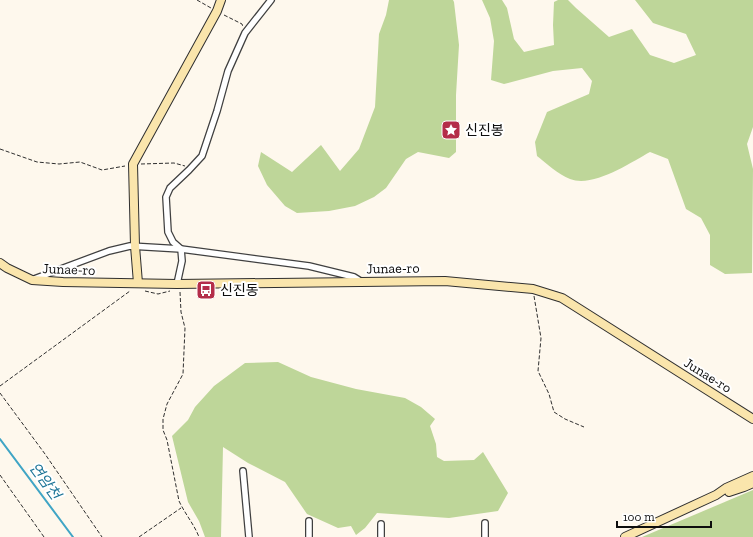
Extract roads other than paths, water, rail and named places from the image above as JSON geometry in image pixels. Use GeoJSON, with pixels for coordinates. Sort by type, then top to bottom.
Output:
{"type":"FeatureCollection","features":[{"type":"Feature","properties":{"kind":"main road"},"geometry":{"type":"LineString","coordinates":[[139,287],[135,246],[133,164],[217,11],[221,0]]}},
{"type":"Feature","properties":{"kind":"main road","name":"Junae-ro"},"geometry":{"type":"LineString","coordinates":[[0,263],[32,280],[139,287],[179,285],[446,281],[533,289],[562,298],[753,419]]}},
{"type":"Feature","properties":{"kind":"main road"},"geometry":{"type":"LineString","coordinates":[[625,537],[716,495],[726,488],[753,476]]}},
{"type":"Feature","properties":{"kind":"main road"},"geometry":{"type":"LineString","coordinates":[[716,495],[744,488],[753,483]]}},
{"type":"Feature","properties":{"kind":"street"},"geometry":{"type":"LineString","coordinates":[[179,285],[182,261],[181,249],[173,242],[168,232],[166,196],[170,188],[202,156],[228,71],[245,33],[271,0]]}},
{"type":"Feature","properties":{"kind":"street"},"geometry":{"type":"LineString","coordinates":[[32,280],[109,251],[135,246],[181,249],[309,266],[354,277],[362,282]]}},
{"type":"Feature","properties":{"kind":"street"},"geometry":{"type":"LineString","coordinates":[[243,471],[249,537]]}},
{"type":"Feature","properties":{"kind":"street"},"geometry":{"type":"LineString","coordinates":[[309,521],[309,537]]}},
{"type":"Feature","properties":{"kind":"street"},"geometry":{"type":"LineString","coordinates":[[485,523],[485,537]]}},
{"type":"Feature","properties":{"kind":"street"},"geometry":{"type":"LineString","coordinates":[[381,524],[381,537]]}},
{"type":"Feature","properties":{"kind":"waterway","name":"연암천"},"geometry":{"type":"LineString","coordinates":[[0,439],[73,537]]}},
{"type":"Feature","properties":{"kind":"place","name":"신진봉"},"geometry":{"type":"Point","coordinates":[451,130]}},
{"type":"Feature","properties":{"kind":"place","name":"신진동"},"geometry":{"type":"Point","coordinates":[206,290]}}]}
